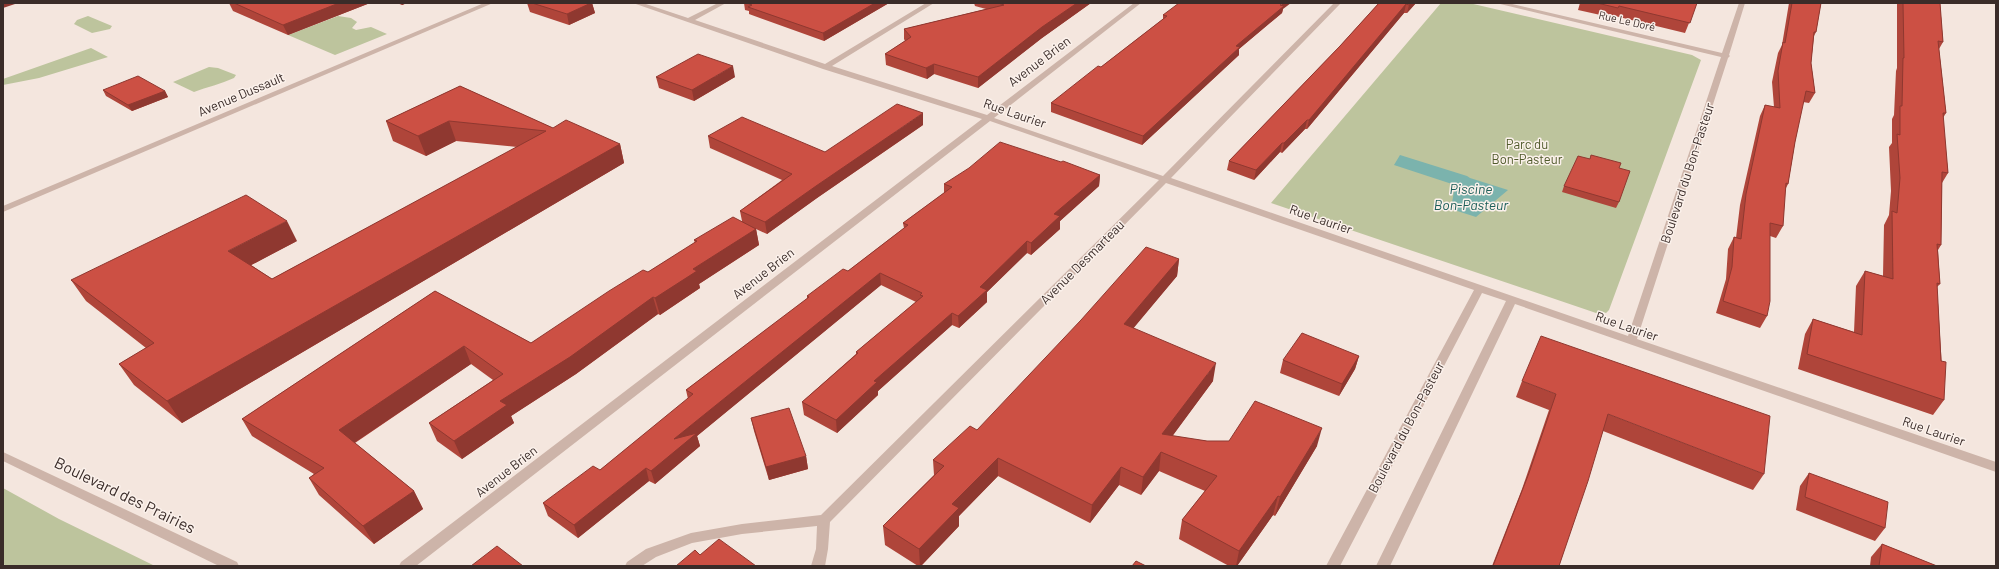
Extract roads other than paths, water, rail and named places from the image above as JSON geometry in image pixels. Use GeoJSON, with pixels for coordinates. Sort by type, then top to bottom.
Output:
{"type":"FeatureCollection","features":[{"type":"Feature","properties":{"kind":"street","name":"Avenue Dussault"},"geometry":{"type":"LineString","coordinates":[[3,209],[490,3]]}},
{"type":"Feature","properties":{"kind":"street","name":"Rue Laurier"},"geometry":{"type":"LineString","coordinates":[[636,3],[826,67],[988,118],[1996,467]]}},
{"type":"Feature","properties":{"kind":"street"},"geometry":{"type":"LineString","coordinates":[[688,21],[723,3]]}},
{"type":"Feature","properties":{"kind":"street"},"geometry":{"type":"LineString","coordinates":[[826,67],[931,3]]}},
{"type":"Feature","properties":{"kind":"street","name":"Avenue Brien"},"geometry":{"type":"LineString","coordinates":[[406,566],[1138,3]]}},
{"type":"Feature","properties":{"kind":"street","name":"Avenue Desmarteau"},"geometry":{"type":"LineString","coordinates":[[824,520],[1165,180],[1338,3]]}},
{"type":"Feature","properties":{"kind":"street","name":"Rue Le Doré"},"geometry":{"type":"LineString","coordinates":[[1499,3],[1537,8],[1726,56]]}},
{"type":"Feature","properties":{"kind":"street","name":"Boulevard du Bon-Pasteur"},"geometry":{"type":"LineString","coordinates":[[1632,342],[1742,3]]}},
{"type":"Feature","properties":{"kind":"street","name":"Boulevard du Bon-Pasteur"},"geometry":{"type":"LineString","coordinates":[[1333,566],[1479,289]]}},
{"type":"Feature","properties":{"kind":"street"},"geometry":{"type":"LineString","coordinates":[[1383,566],[1512,300]]}},
{"type":"Feature","properties":{"kind":"street","name":"Boulevard des Prairies"},"geometry":{"type":"LineString","coordinates":[[3,456],[232,566]]}},
{"type":"Feature","properties":{"kind":"street"},"geometry":{"type":"LineString","coordinates":[[632,566],[651,553],[691,538],[735,530],[824,520],[822,549],[818,566]]}},
{"type":"Feature","properties":{"kind":"water","name":"Piscine Bon-Pasteur"},"geometry":{"type":"Polygon","coordinates":[[[1400,155],[1508,190],[1476,217],[1451,209],[1455,185],[1394,165],[1400,155]]]}},
{"type":"Feature","properties":{"kind":"park label","name":"Parc du Bon-Pasteur"},"geometry":{"type":"Point","coordinates":[1527,152]}}]}
